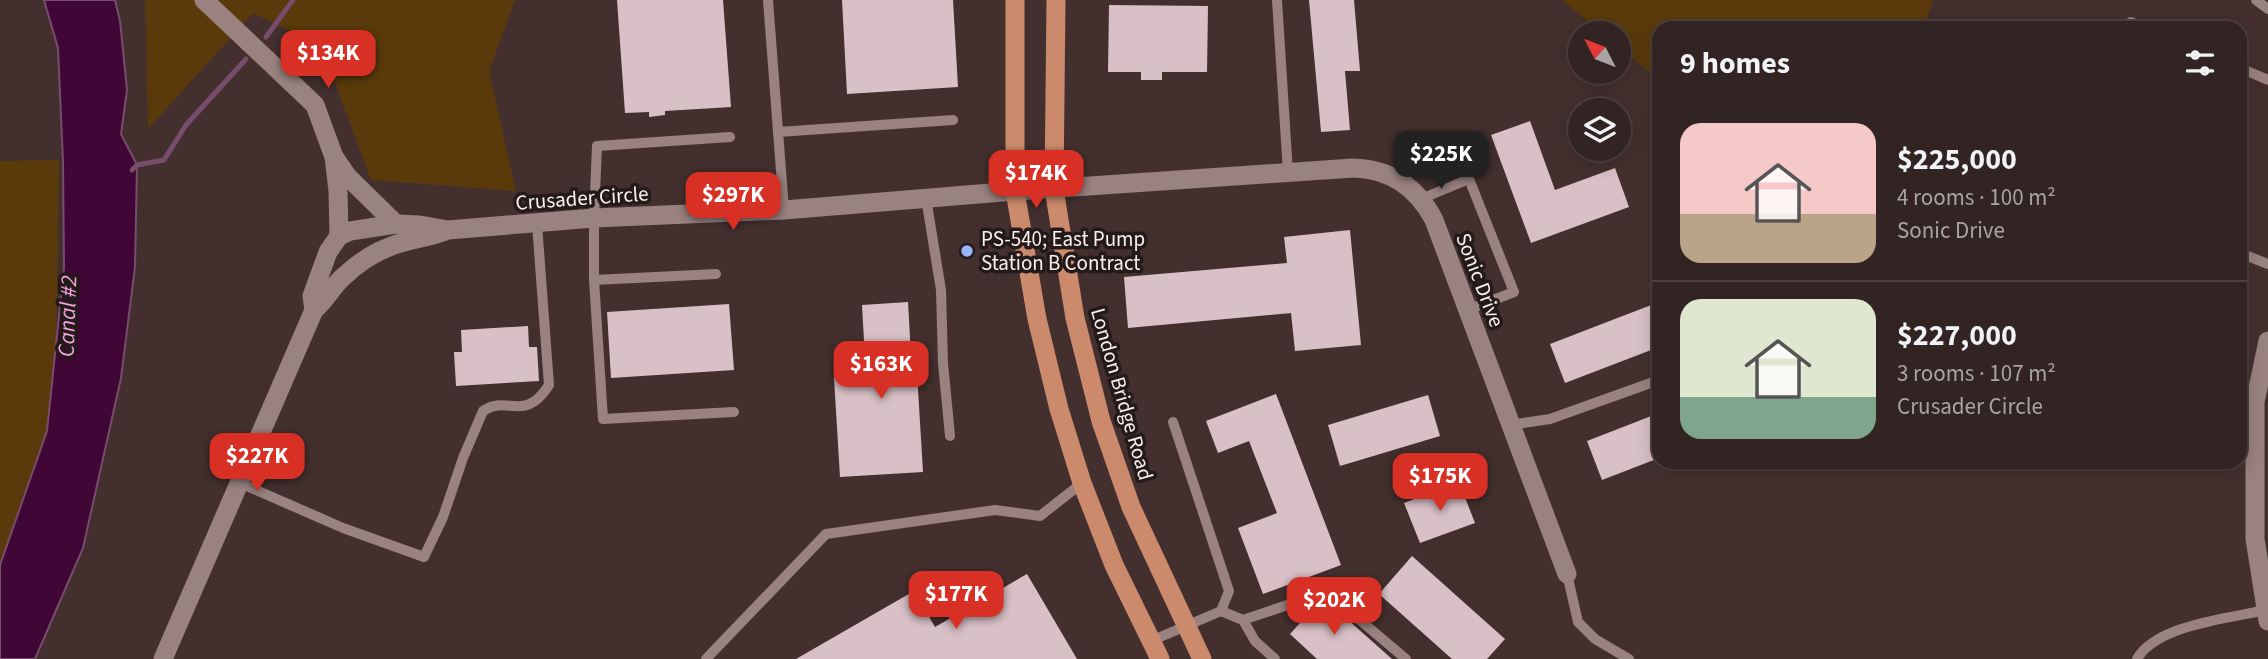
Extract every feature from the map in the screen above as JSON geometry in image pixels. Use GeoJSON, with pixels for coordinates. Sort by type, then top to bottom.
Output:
{"type":"FeatureCollection","features":[{"type":"Feature","properties":{"kind":"main road"},"geometry":{"type":"LineString","coordinates":[[1015,0],[1015,191],[1040,331],[1059,409],[1082,483],[1114,565],[1160,659]]}},
{"type":"Feature","properties":{"kind":"main road","name":"London Bridge Road"},"geometry":{"type":"LineString","coordinates":[[1056,0],[1054,189],[1075,318],[1101,421],[1131,507],[1202,659]]}},
{"type":"Feature","properties":{"kind":"street"},"geometry":{"type":"LineString","coordinates":[[204,0],[315,105],[334,157],[339,236]]}},
{"type":"Feature","properties":{"kind":"street"},"geometry":{"type":"LineString","coordinates":[[334,157],[348,177],[396,223]]}},
{"type":"Feature","properties":{"kind":"street","name":"Sonic Drive"},"geometry":{"type":"LineString","coordinates":[[1054,189],[1367,168],[1402,181],[1421,199],[1434,220],[1567,574]]}},
{"type":"Feature","properties":{"kind":"street","name":"Crusader Circle"},"geometry":{"type":"LineString","coordinates":[[314,310],[312,296],[328,252],[339,236],[350,231],[396,223],[448,230],[537,225],[594,218],[784,210],[1054,189]]}},
{"type":"Feature","properties":{"kind":"street","name":"Crusader Circle"},"geometry":{"type":"LineString","coordinates":[[163,659],[314,310],[325,301],[342,278],[365,260],[389,247],[430,238],[448,230]]}},
{"type":"Feature","properties":{"kind":"street"},"geometry":{"type":"LineString","coordinates":[[2267,616],[2255,539],[2262,467],[2255,401],[2263,384],[2268,341]]}},
{"type":"Feature","properties":{"kind":"lane"},"geometry":{"type":"LineString","coordinates":[[768,0],[784,210]]}},
{"type":"Feature","properties":{"kind":"lane"},"geometry":{"type":"LineString","coordinates":[[1277,0],[1289,174]]}},
{"type":"Feature","properties":{"kind":"lane"},"geometry":{"type":"LineString","coordinates":[[2256,0],[2268,9]]}},
{"type":"Feature","properties":{"kind":"lane"},"geometry":{"type":"LineString","coordinates":[[2247,71],[2268,80]]}},
{"type":"Feature","properties":{"kind":"lane"},"geometry":{"type":"LineString","coordinates":[[778,132],[953,120]]}},
{"type":"Feature","properties":{"kind":"lane"},"geometry":{"type":"LineString","coordinates":[[730,137],[597,146],[594,280],[603,419],[734,412]]}},
{"type":"Feature","properties":{"kind":"lane"},"geometry":{"type":"LineString","coordinates":[[1421,199],[1469,179],[1514,292],[1466,310]]}},
{"type":"Feature","properties":{"kind":"lane"},"geometry":{"type":"LineString","coordinates":[[926,198],[941,290],[943,363],[950,436]]}},
{"type":"Feature","properties":{"kind":"lane"},"geometry":{"type":"LineString","coordinates":[[240,483],[343,528],[424,557],[443,517],[484,411],[489,408],[520,407],[535,403],[549,385],[537,225]]}},
{"type":"Feature","properties":{"kind":"lane"},"geometry":{"type":"LineString","coordinates":[[2247,256],[2268,264]]}},
{"type":"Feature","properties":{"kind":"lane"},"geometry":{"type":"LineString","coordinates":[[594,280],[716,274]]}},
{"type":"Feature","properties":{"kind":"lane"},"geometry":{"type":"LineString","coordinates":[[1510,425],[1550,419],[1652,383]]}},
{"type":"Feature","properties":{"kind":"lane"},"geometry":{"type":"LineString","coordinates":[[1173,422],[1229,591],[1221,611]]}},
{"type":"Feature","properties":{"kind":"lane"},"geometry":{"type":"LineString","coordinates":[[706,659],[826,534],[995,510],[1040,516],[1082,483]]}},
{"type":"Feature","properties":{"kind":"lane"},"geometry":{"type":"LineString","coordinates":[[1567,574],[1578,622],[1595,639],[1629,659]]}},
{"type":"Feature","properties":{"kind":"lane"},"geometry":{"type":"LineString","coordinates":[[1243,620],[1323,593],[1329,594],[1406,659]]}},
{"type":"Feature","properties":{"kind":"lane"},"geometry":{"type":"LineString","coordinates":[[1151,641],[1221,611],[1243,620],[1255,641],[1275,659]]}},
{"type":"Feature","properties":{"kind":"lane"},"geometry":{"type":"LineString","coordinates":[[2137,659],[2155,640],[2179,630],[2267,616]]}},
{"type":"Feature","properties":{"kind":"shaded area"},"geometry":{"type":"Polygon","coordinates":[[[145,0],[515,0],[489,71],[516,191],[371,180],[321,45],[253,13],[148,129],[145,0]]]}},
{"type":"Feature","properties":{"kind":"shaded area"},"geometry":{"type":"Polygon","coordinates":[[[1562,0],[1933,0],[1926,21],[1652,21],[1652,74],[1631,57],[1631,21],[1587,21],[1562,0]]]}},
{"type":"Feature","properties":{"kind":"shaded area"},"geometry":{"type":"Polygon","coordinates":[[[59,160],[55,425],[0,561],[0,161],[59,160]]]}},
{"type":"Feature","properties":{"kind":"water","name":"Canal #2"},"geometry":{"type":"Polygon","coordinates":[[[44,0],[115,0],[120,21],[127,90],[121,134],[137,165],[135,267],[121,378],[83,548],[35,659],[0,659],[0,565],[47,431],[64,268],[58,48],[44,0]]]}},
{"type":"Feature","properties":{"kind":"building"},"geometry":{"type":"Polygon","coordinates":[[[617,0],[723,0],[731,107],[665,111],[665,115],[649,117],[649,112],[625,113],[617,0]]]}},
{"type":"Feature","properties":{"kind":"building"},"geometry":{"type":"Polygon","coordinates":[[[842,0],[953,0],[958,87],[847,94],[842,0]]]}},
{"type":"Feature","properties":{"kind":"building"},"geometry":{"type":"Polygon","coordinates":[[[1309,0],[1354,0],[1360,71],[1345,71],[1350,130],[1321,132],[1309,0]]]}},
{"type":"Feature","properties":{"kind":"building"},"geometry":{"type":"Polygon","coordinates":[[[1109,5],[1208,6],[1207,72],[1162,72],[1162,80],[1141,80],[1141,72],[1108,72],[1109,5]]]}},
{"type":"Feature","properties":{"kind":"building"},"geometry":{"type":"Polygon","coordinates":[[[1530,121],[1555,190],[1615,168],[1629,207],[1531,243],[1491,135],[1530,121]]]}},
{"type":"Feature","properties":{"kind":"building"},"geometry":{"type":"Polygon","coordinates":[[[1350,230],[1361,345],[1295,351],[1291,313],[1128,328],[1124,277],[1287,263],[1284,237],[1350,230]]]}},
{"type":"Feature","properties":{"kind":"building"},"geometry":{"type":"Polygon","coordinates":[[[908,302],[912,373],[917,373],[923,472],[840,477],[834,378],[866,376],[862,305],[908,302]]]}},
{"type":"Feature","properties":{"kind":"building"},"geometry":{"type":"Polygon","coordinates":[[[729,304],[734,370],[611,378],[607,312],[729,304]]]}},
{"type":"Feature","properties":{"kind":"building"},"geometry":{"type":"Polygon","coordinates":[[[1652,305],[1652,350],[1565,383],[1550,344],[1652,305]]]}},
{"type":"Feature","properties":{"kind":"building"},"geometry":{"type":"Polygon","coordinates":[[[528,326],[529,347],[537,347],[539,381],[456,386],[454,352],[462,352],[461,330],[528,326]]]}},
{"type":"Feature","properties":{"kind":"building"},"geometry":{"type":"Polygon","coordinates":[[[1276,394],[1341,565],[1263,594],[1238,528],[1277,513],[1249,441],[1218,453],[1206,421],[1276,394]]]}},
{"type":"Feature","properties":{"kind":"building"},"geometry":{"type":"Polygon","coordinates":[[[1428,395],[1440,436],[1340,466],[1328,425],[1428,395]]]}},
{"type":"Feature","properties":{"kind":"building"},"geometry":{"type":"Polygon","coordinates":[[[1652,416],[1652,461],[1602,480],[1587,441],[1652,416]]]}},
{"type":"Feature","properties":{"kind":"building"},"geometry":{"type":"Polygon","coordinates":[[[1459,482],[1475,523],[1420,543],[1404,503],[1459,482]]]}},
{"type":"Feature","properties":{"kind":"building"},"geometry":{"type":"Polygon","coordinates":[[[1412,556],[1505,639],[1487,659],[1452,659],[1379,594],[1412,556]]]}},
{"type":"Feature","properties":{"kind":"building"},"geometry":{"type":"Polygon","coordinates":[[[1027,574],[1077,659],[796,659],[914,591],[935,627],[1027,574]]]}},
{"type":"Feature","properties":{"kind":"building"},"geometry":{"type":"Polygon","coordinates":[[[1324,601],[1392,659],[1317,659],[1290,634],[1318,603],[1324,601]]]}},
{"type":"Feature","properties":{"kind":"waterway"},"geometry":{"type":"LineString","coordinates":[[266,37],[293,0]]}},
{"type":"Feature","properties":{"kind":"waterway"},"geometry":{"type":"LineString","coordinates":[[132,170],[137,165],[164,160],[186,125],[246,59]]}},
{"type":"Feature","properties":{"kind":"place","name":"PS-540; East Pump Station B Contract"},"geometry":{"type":"Point","coordinates":[967,251]}}]}
